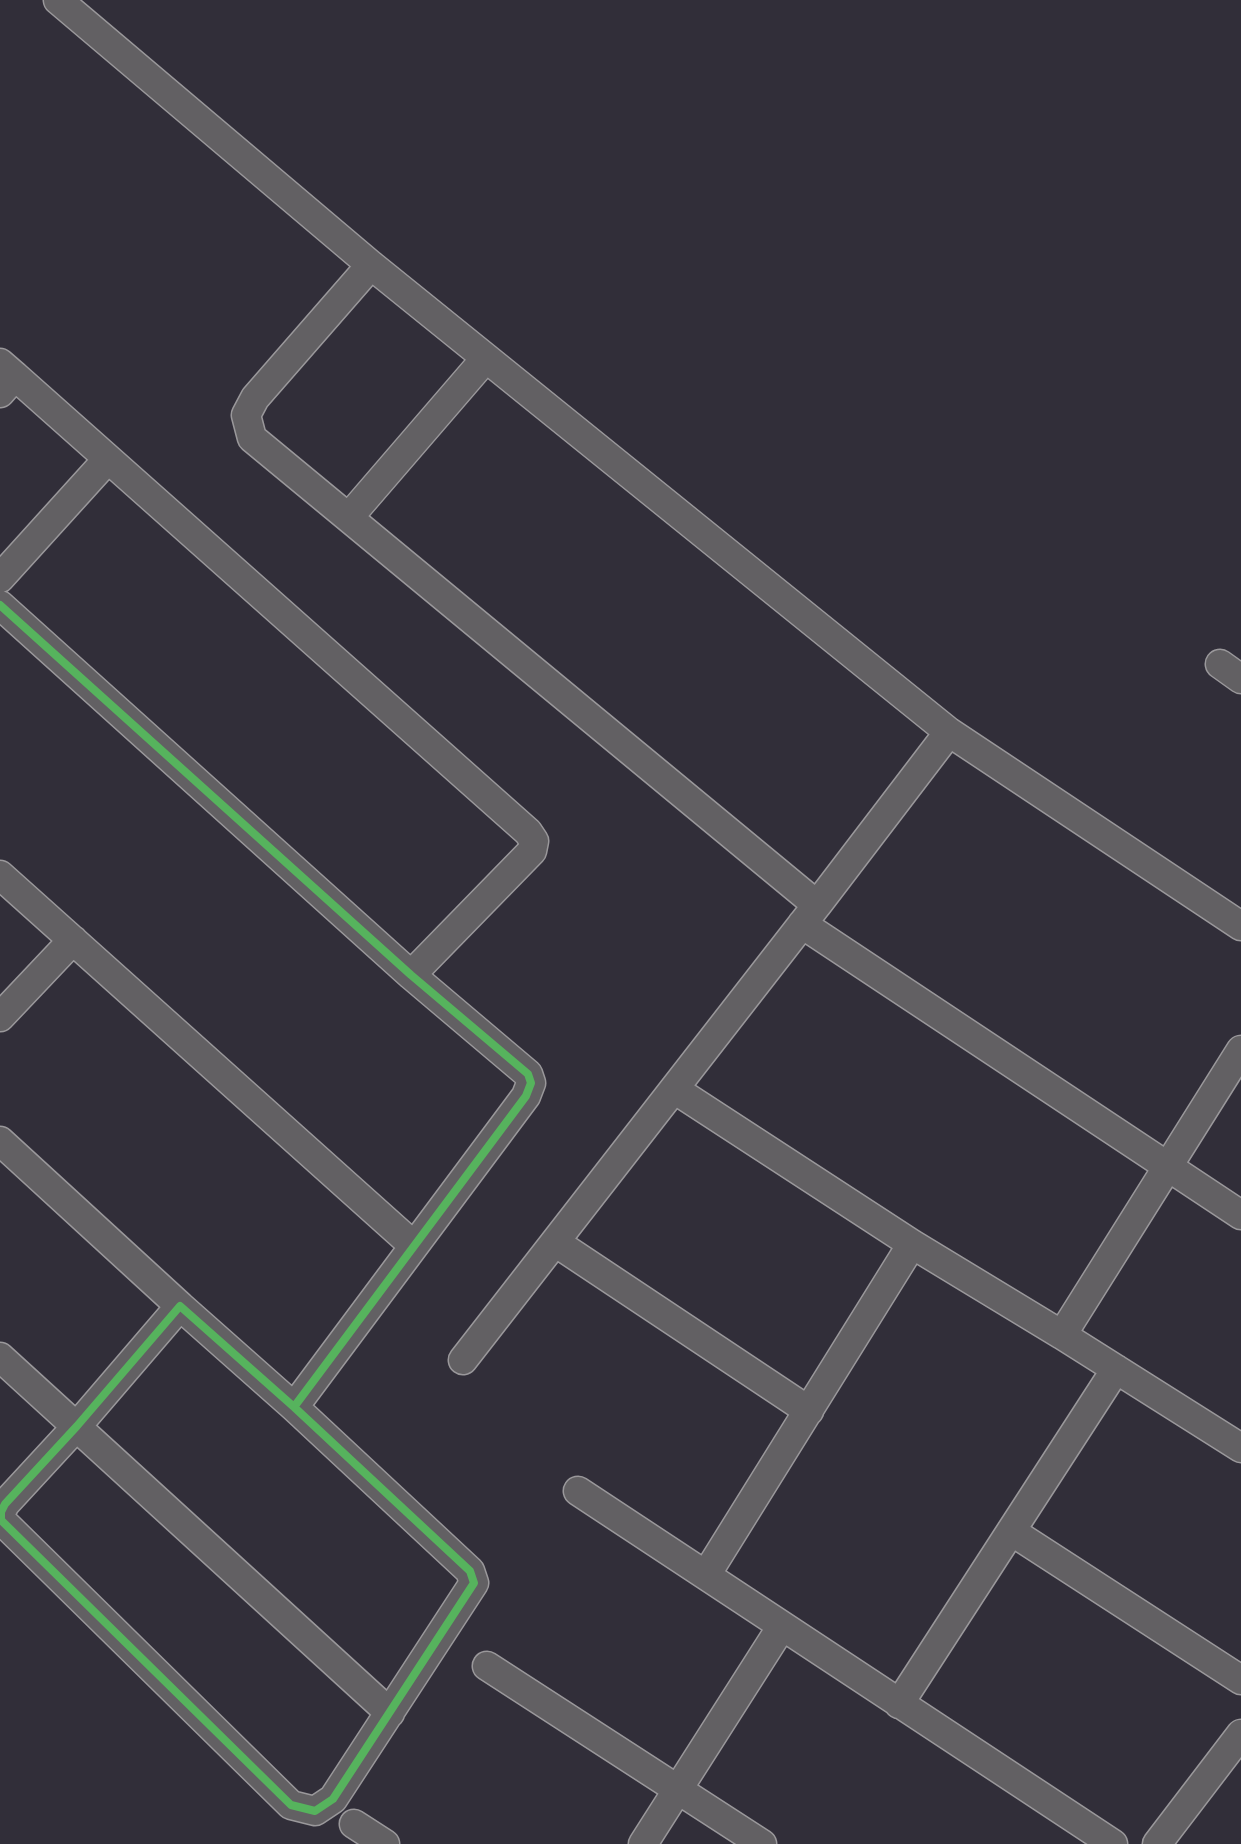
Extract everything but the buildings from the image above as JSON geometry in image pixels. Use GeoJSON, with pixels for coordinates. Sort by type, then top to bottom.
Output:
{"type":"FeatureCollection","features":[{"type":"Feature","properties":{"kind":"street"},"geometry":{"type":"LineString","coordinates":[[58,0],[370,265],[949,732],[1240,924]]}},
{"type":"Feature","properties":{"kind":"street"},"geometry":{"type":"LineString","coordinates":[[370,265],[255,398],[246,415],[252,438],[349,517],[810,914],[1166,1167],[1241,1215]]}},
{"type":"Feature","properties":{"kind":"street"},"geometry":{"type":"LineString","coordinates":[[349,517],[486,358]]}},
{"type":"Feature","properties":{"kind":"street"},"geometry":{"type":"LineString","coordinates":[[5,377],[107,460],[520,826],[534,841],[532,851],[411,975]]}},
{"type":"Feature","properties":{"kind":"street"},"geometry":{"type":"LineString","coordinates":[[0,578],[107,460]]}},
{"type":"Feature","properties":{"kind":"street"},"geometry":{"type":"LineString","coordinates":[[0,605],[411,975],[528,1074],[531,1083],[526,1096],[294,1407]]}},
{"type":"Feature","properties":{"kind":"street"},"geometry":{"type":"LineString","coordinates":[[463,1360],[949,732]]}},
{"type":"Feature","properties":{"kind":"street"},"geometry":{"type":"LineString","coordinates":[[0,875],[414,1246]]}},
{"type":"Feature","properties":{"kind":"street"},"geometry":{"type":"LineString","coordinates":[[0,1017],[73,940]]}},
{"type":"Feature","properties":{"kind":"street"},"geometry":{"type":"LineString","coordinates":[[1062,1335],[1241,1050]]}},
{"type":"Feature","properties":{"kind":"street"},"geometry":{"type":"LineString","coordinates":[[674,1088],[912,1244],[1062,1335],[1241,1448]]}},
{"type":"Feature","properties":{"kind":"street"},"geometry":{"type":"LineString","coordinates":[[0,1141],[180,1306],[294,1407],[470,1571],[474,1583],[390,1713],[333,1799],[314,1811],[291,1805],[1,1520],[1,1512],[5,1504],[77,1426],[180,1306]]}},
{"type":"Feature","properties":{"kind":"street"},"geometry":{"type":"LineString","coordinates":[[555,1242],[809,1411]]}},
{"type":"Feature","properties":{"kind":"street"},"geometry":{"type":"LineString","coordinates":[[706,1575],[912,1244]]}},
{"type":"Feature","properties":{"kind":"street"},"geometry":{"type":"LineString","coordinates":[[0,1357],[390,1713]]}},
{"type":"Feature","properties":{"kind":"street"},"geometry":{"type":"LineString","coordinates":[[899,1704],[1116,1369]]}},
{"type":"Feature","properties":{"kind":"street"},"geometry":{"type":"LineString","coordinates":[[578,1491],[1113,1844]]}},
{"type":"Feature","properties":{"kind":"street"},"geometry":{"type":"LineString","coordinates":[[1011,1531],[1241,1680]]}},
{"type":"Feature","properties":{"kind":"street"},"geometry":{"type":"LineString","coordinates":[[643,1844],[782,1626]]}},
{"type":"Feature","properties":{"kind":"street"},"geometry":{"type":"LineString","coordinates":[[487,1666],[762,1844]]}},
{"type":"Feature","properties":{"kind":"street"},"geometry":{"type":"LineString","coordinates":[[1157,1844],[1241,1734]]}},
{"type":"Feature","properties":{"kind":"street"},"geometry":{"type":"LineString","coordinates":[[354,1824],[385,1844]]}},
{"type":"Feature","properties":{"kind":"cycle path"},"geometry":{"type":"LineString","coordinates":[[0,605],[411,975],[528,1074],[531,1083],[526,1096],[294,1407],[470,1571],[474,1583],[333,1799],[315,1811],[291,1805],[1,1520],[1,1512],[5,1504],[77,1426],[180,1306],[294,1407]]}}]}
